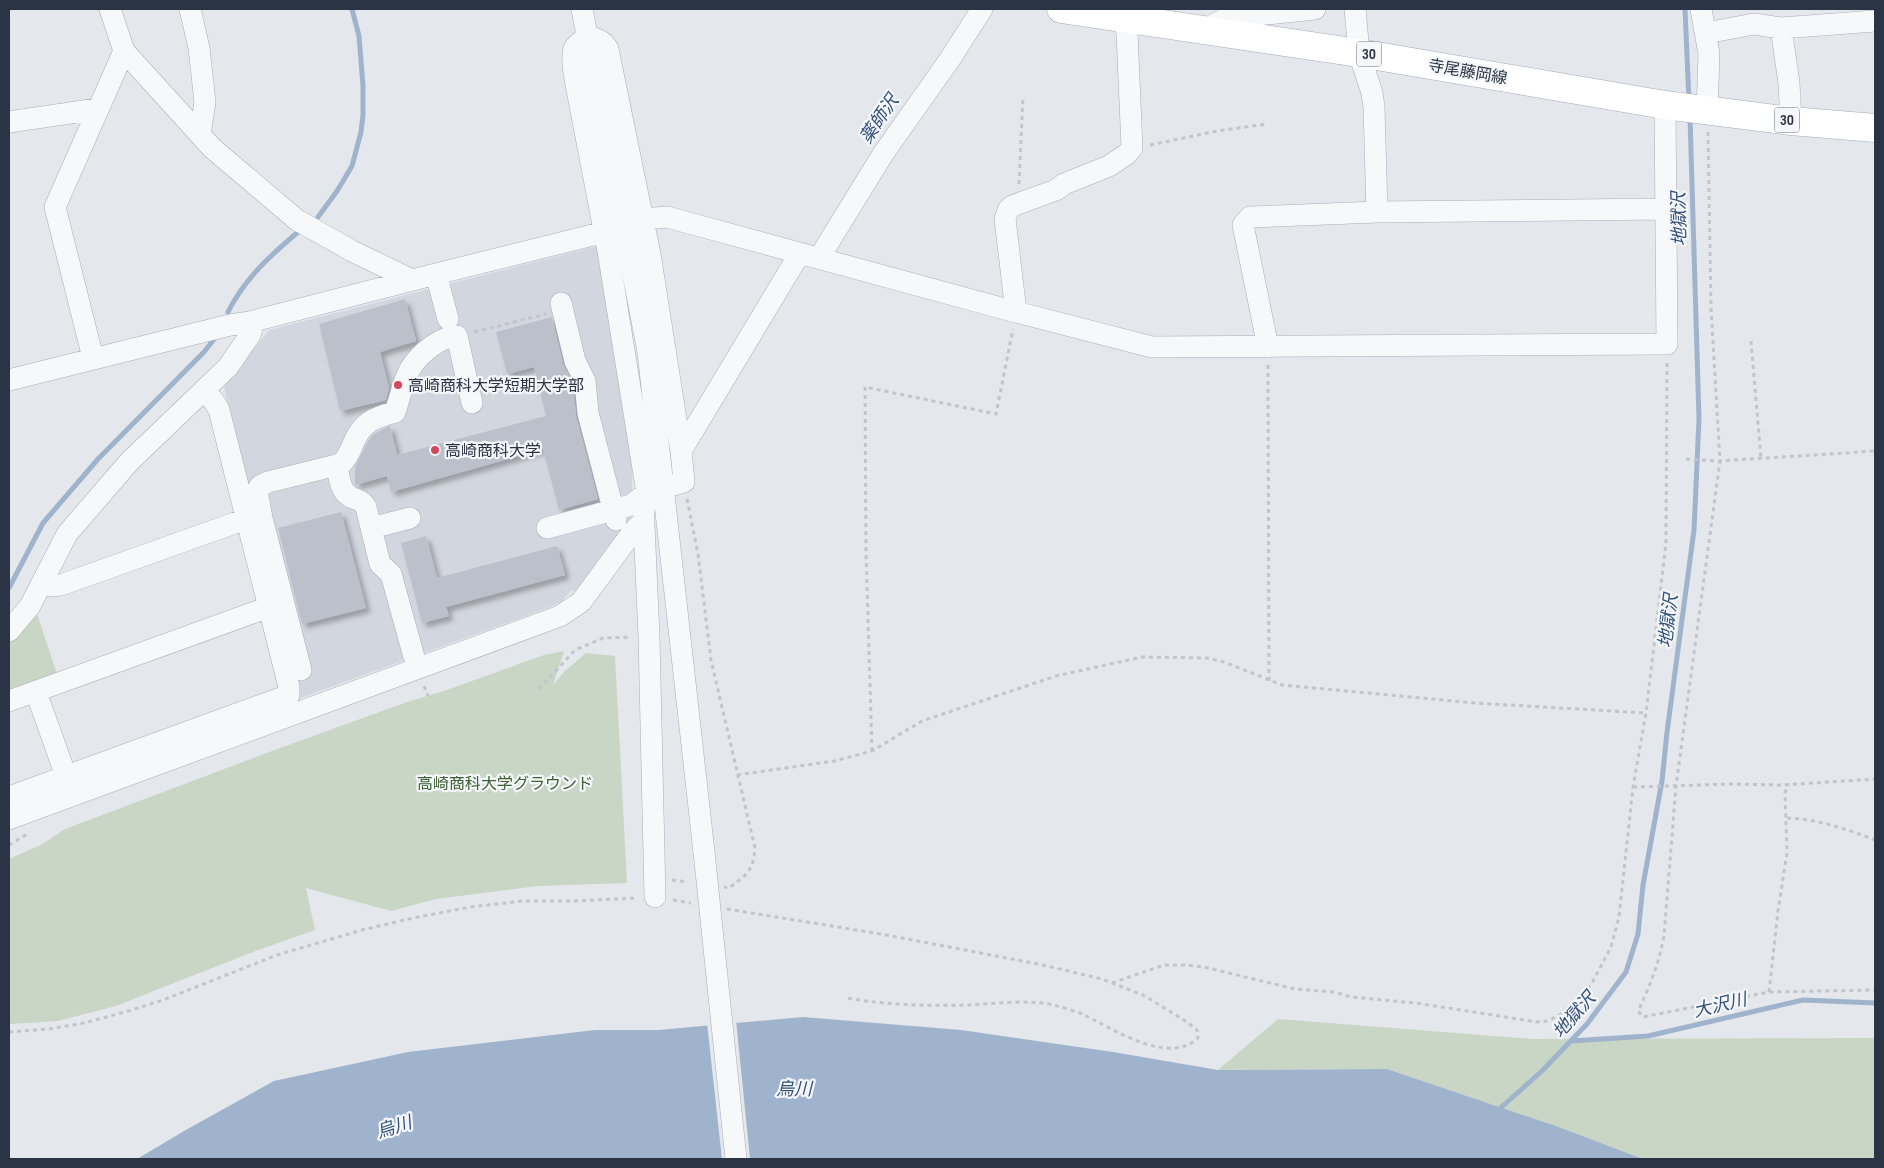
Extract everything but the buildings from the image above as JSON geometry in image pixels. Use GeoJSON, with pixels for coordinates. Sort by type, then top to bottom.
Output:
{"type":"FeatureCollection","features":[{"type":"Feature","properties":{"kind":"main road","name":"寺尾藤岡線"},"geometry":{"type":"LineString","coordinates":[[1060,9],[1124,14],[1208,32],[1359,52],[1687,108],[1791,121],[1875,128]]}},
{"type":"Feature","properties":{"kind":"street"},"geometry":{"type":"LineString","coordinates":[[110,9],[121,42],[212,148],[296,220],[352,251],[412,280]]}},
{"type":"Feature","properties":{"kind":"street"},"geometry":{"type":"LineString","coordinates":[[93,358],[55,207],[97,109],[121,42],[129,9]]}},
{"type":"Feature","properties":{"kind":"street"},"geometry":{"type":"LineString","coordinates":[[190,9],[199,48],[205,102],[200,134]]}},
{"type":"Feature","properties":{"kind":"street"},"geometry":{"type":"LineString","coordinates":[[582,9],[648,352],[634,503]]}},
{"type":"Feature","properties":{"kind":"street"},"geometry":{"type":"LineString","coordinates":[[681,451],[810,256],[950,59],[982,9]]}},
{"type":"Feature","properties":{"kind":"street"},"geometry":{"type":"LineString","coordinates":[[1208,32],[1215,24],[1227,18],[1315,9]]}},
{"type":"Feature","properties":{"kind":"street"},"geometry":{"type":"LineString","coordinates":[[1355,9],[1359,52],[1372,92],[1374,107],[1377,212]]}},
{"type":"Feature","properties":{"kind":"street"},"geometry":{"type":"LineString","coordinates":[[9,380],[93,358],[250,322],[667,216],[1016,312],[1152,347],[1667,344],[1665,208],[1687,108],[1709,54],[1701,9]]}},
{"type":"Feature","properties":{"kind":"street"},"geometry":{"type":"LineString","coordinates":[[1016,312],[1005,219],[1008,210],[1017,204],[1056,190],[1064,184],[1109,166],[1128,154],[1132,148],[1124,14]]}},
{"type":"Feature","properties":{"kind":"street"},"geometry":{"type":"LineString","coordinates":[[1706,33],[1754,24],[1781,28],[1875,21]]}},
{"type":"Feature","properties":{"kind":"street"},"geometry":{"type":"LineString","coordinates":[[1781,28],[1789,84],[1791,121]]}},
{"type":"Feature","properties":{"kind":"street"},"geometry":{"type":"LineString","coordinates":[[9,122],[97,109]]}},
{"type":"Feature","properties":{"kind":"street"},"geometry":{"type":"LineString","coordinates":[[1268,347],[1243,225],[1250,217],[1377,212],[1665,208]]}},
{"type":"Feature","properties":{"kind":"street"},"geometry":{"type":"LineString","coordinates":[[547,528],[634,503],[684,482],[681,451],[650,254],[623,226]]}},
{"type":"Feature","properties":{"kind":"street"},"geometry":{"type":"LineString","coordinates":[[436,274],[472,403]]}},
{"type":"Feature","properties":{"kind":"street"},"geometry":{"type":"LineString","coordinates":[[562,307],[575,361],[586,381],[588,413],[634,503],[704,852],[736,1159]]}},
{"type":"Feature","properties":{"kind":"street"},"geometry":{"type":"LineString","coordinates":[[9,631],[30,606],[67,534],[130,462],[228,366],[246,343],[252,329],[250,322]]}},
{"type":"Feature","properties":{"kind":"street"},"geometry":{"type":"LineString","coordinates":[[301,670],[262,518],[257,490],[268,482],[337,466],[346,459],[357,433],[364,425],[374,419],[395,412],[404,380],[416,360],[438,342],[452,327]]}},
{"type":"Feature","properties":{"kind":"street"},"geometry":{"type":"LineString","coordinates":[[9,797],[289,695],[289,687],[219,410],[204,391]]}},
{"type":"Feature","properties":{"kind":"street"},"geometry":{"type":"LineString","coordinates":[[337,466],[342,487],[347,495],[361,500],[366,507],[380,564],[391,574],[414,657]]}},
{"type":"Feature","properties":{"kind":"street"},"geometry":{"type":"LineString","coordinates":[[634,503],[644,510],[649,636],[654,887]]}},
{"type":"Feature","properties":{"kind":"street"},"geometry":{"type":"LineString","coordinates":[[43,583],[51,586],[61,585],[246,518]]}},
{"type":"Feature","properties":{"kind":"street"},"geometry":{"type":"LineString","coordinates":[[371,528],[410,518]]}},
{"type":"Feature","properties":{"kind":"street"},"geometry":{"type":"LineString","coordinates":[[9,819],[560,616],[581,602],[631,534],[644,524]]}},
{"type":"Feature","properties":{"kind":"street"},"geometry":{"type":"LineString","coordinates":[[9,702],[269,607]]}},
{"type":"Feature","properties":{"kind":"street"},"geometry":{"type":"LineString","coordinates":[[36,692],[66,776]]}},
{"type":"Feature","properties":{"kind":"path"},"geometry":{"type":"LineString","coordinates":[[1017,204],[1023,97]]}},
{"type":"Feature","properties":{"kind":"path"},"geometry":{"type":"LineString","coordinates":[[1687,108],[1711,308],[1720,461],[1676,786],[1664,936],[1660,958],[1651,985],[1638,1011],[1644,1017],[1769,992],[1875,990]]}},
{"type":"Feature","properties":{"kind":"path"},"geometry":{"type":"LineString","coordinates":[[1132,148],[1217,131],[1267,124]]}},
{"type":"Feature","properties":{"kind":"path"},"geometry":{"type":"LineString","coordinates":[[452,327],[562,307]]}},
{"type":"Feature","properties":{"kind":"path"},"geometry":{"type":"LineString","coordinates":[[872,751],[866,551],[865,387],[996,414],[1016,312]]}},
{"type":"Feature","properties":{"kind":"path"},"geometry":{"type":"LineString","coordinates":[[1751,341],[1761,458]]}},
{"type":"Feature","properties":{"kind":"path"},"geometry":{"type":"LineString","coordinates":[[1112,983],[1164,965],[1186,965],[1204,967],[1295,989],[1334,992],[1351,998],[1416,1003],[1537,1022],[1548,1021],[1562,1014],[1591,985],[1611,947],[1620,917],[1633,787],[1646,713],[1666,543],[1667,344]]}},
{"type":"Feature","properties":{"kind":"path"},"geometry":{"type":"LineString","coordinates":[[1268,347],[1269,682]]}},
{"type":"Feature","properties":{"kind":"path"},"geometry":{"type":"LineString","coordinates":[[1686,459],[1720,461],[1875,451]]}},
{"type":"Feature","properties":{"kind":"path"},"geometry":{"type":"LineString","coordinates":[[684,482],[698,554],[711,660],[755,848],[754,864],[745,875],[728,888],[719,886]]}},
{"type":"Feature","properties":{"kind":"path"},"geometry":{"type":"LineString","coordinates":[[539,689],[575,650],[603,638],[649,636]]}},
{"type":"Feature","properties":{"kind":"path"},"geometry":{"type":"LineString","coordinates":[[737,775],[834,761],[872,751],[922,721],[1056,676],[1142,657],[1207,658],[1224,662],[1269,682],[1282,685],[1475,703],[1646,713]]}},
{"type":"Feature","properties":{"kind":"path"},"geometry":{"type":"LineString","coordinates":[[1633,787],[1788,784],[1875,779]]}},
{"type":"Feature","properties":{"kind":"path"},"geometry":{"type":"LineString","coordinates":[[1769,992],[1786,853],[1787,818],[1785,793],[1788,784]]}},
{"type":"Feature","properties":{"kind":"path"},"geometry":{"type":"LineString","coordinates":[[1787,818],[1803,818],[1821,822],[1875,840]]}},
{"type":"Feature","properties":{"kind":"path"},"geometry":{"type":"LineString","coordinates":[[9,1032],[48,1029],[84,1023],[125,1012],[163,1000],[276,956],[362,930],[413,918],[470,907],[523,901],[573,901],[692,882]]}},
{"type":"Feature","properties":{"kind":"path"},"geometry":{"type":"LineString","coordinates":[[654,887],[694,904]]}},
{"type":"Feature","properties":{"kind":"path"},"geometry":{"type":"LineString","coordinates":[[723,908],[881,934],[1043,965],[1102,979],[1145,996],[1181,1018],[1197,1030],[1198,1038],[1187,1046],[1171,1049],[1151,1045],[1117,1032],[1084,1015],[1052,1005],[1024,1003],[887,1005],[846,998]]}},
{"type":"Feature","properties":{"kind":"shaded area","name":"高崎商科大学"},"geometry":{"type":"Polygon","coordinates":[[[597,246],[634,423],[631,516],[637,520],[580,596],[572,590],[561,602],[545,609],[298,699],[243,478],[224,387],[269,330],[597,246]]]}},
{"type":"Feature","properties":{"kind":"green space"},"geometry":{"type":"Polygon","coordinates":[[[36,611],[57,674],[9,691],[9,644],[31,621],[36,611]]]}},
{"type":"Feature","properties":{"kind":"green space","name":"高崎商科大学グラウンド"},"geometry":{"type":"Polygon","coordinates":[[[564,651],[553,685],[565,671],[586,653],[615,656],[627,883],[538,886],[436,899],[391,911],[306,888],[315,930],[250,953],[116,1006],[58,1021],[10,1024],[9,859],[41,845],[65,829],[272,751],[544,655],[564,651]]]}},
{"type":"Feature","properties":{"kind":"green space"},"geometry":{"type":"Polygon","coordinates":[[[1278,1019],[1533,1039],[1875,1038],[1875,1159],[1643,1159],[1556,1126],[1387,1069],[1218,1070],[1278,1019]]]}},
{"type":"Feature","properties":{"kind":"water","name":"烏川"},"geometry":{"type":"Polygon","coordinates":[[[803,1017],[961,1030],[1113,1052],[1218,1070],[1387,1069],[1556,1126],[1643,1159],[137,1159],[274,1081],[408,1052],[595,1030],[658,1030],[803,1017]]]}},
{"type":"Feature","properties":{"kind":"pier"},"geometry":{"type":"Polygon","coordinates":[[[736,1020],[750,1159],[722,1159],[707,1023],[736,1020]]]}},
{"type":"Feature","properties":{"kind":"waterway"},"geometry":{"type":"LineString","coordinates":[[318,217],[352,166],[361,132],[363,86],[359,36],[352,9]]}},
{"type":"Feature","properties":{"kind":"waterway","name":"地獄沢"},"geometry":{"type":"LineString","coordinates":[[1685,9],[1689,101]]}},
{"type":"Feature","properties":{"kind":"waterway","name":"地獄沢"},"geometry":{"type":"LineString","coordinates":[[1497,1111],[1542,1071],[1587,1024],[1626,972],[1638,934],[1643,885],[1662,781],[1694,530],[1699,419],[1690,117]]}},
{"type":"Feature","properties":{"kind":"waterway"},"geometry":{"type":"LineString","coordinates":[[228,312],[250,278],[298,232]]}},
{"type":"Feature","properties":{"kind":"waterway"},"geometry":{"type":"LineString","coordinates":[[9,588],[43,523],[98,459],[204,352],[215,338]]}},
{"type":"Feature","properties":{"kind":"waterway","name":"大沢川"},"geometry":{"type":"LineString","coordinates":[[1571,1041],[1648,1036],[1803,1000],[1875,1003]]}},
{"type":"Feature","properties":{"kind":"place","name":"高崎商科大学短期大学部"},"geometry":{"type":"Point","coordinates":[398,385]}},
{"type":"Feature","properties":{"kind":"place","name":"高崎商科大学"},"geometry":{"type":"Point","coordinates":[435,450]}},
{"type":"Feature","properties":{"kind":"water label","name":"薬師沢"},"geometry":{"type":"Point","coordinates":[879,119]}}]}
